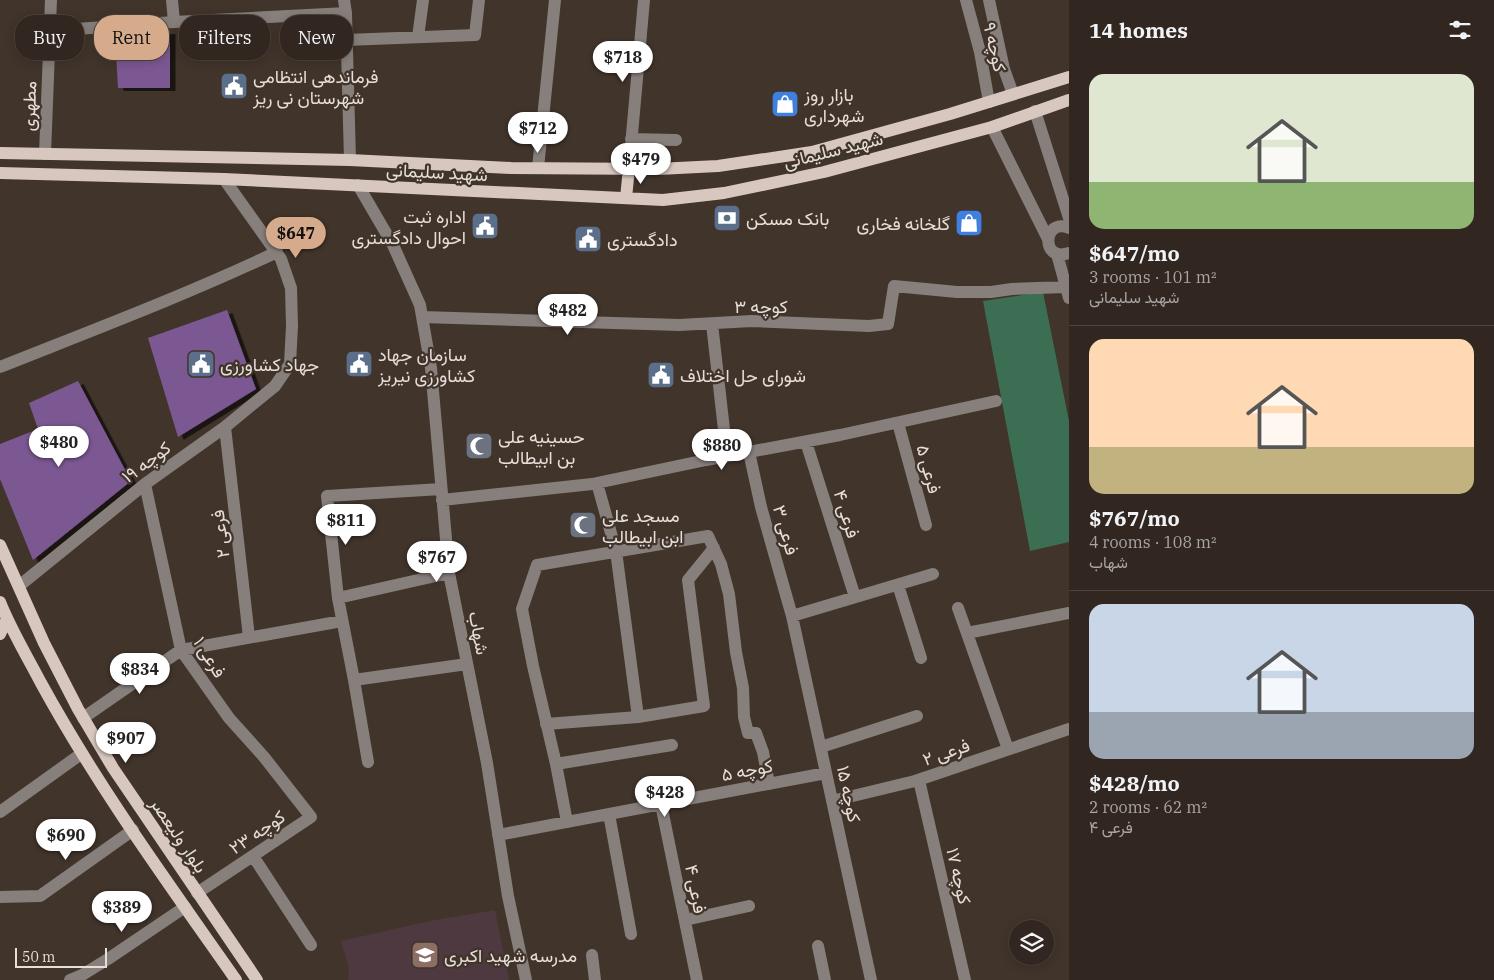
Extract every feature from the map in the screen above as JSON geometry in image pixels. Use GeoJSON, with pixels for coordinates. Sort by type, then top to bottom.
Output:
{"type":"FeatureCollection","features":[{"type":"Feature","properties":{"kind":"main road","name":"شهید سلیمانی"},"geometry":{"type":"LineString","coordinates":[[0,153],[350,160],[538,168],[718,166],[812,152],[950,114],[1069,77]]}},
{"type":"Feature","properties":{"kind":"main road","name":"شهید سلیمانی"},"geometry":{"type":"LineString","coordinates":[[0,173],[224,179],[663,200],[724,192],[824,172],[992,127],[1069,100]]}},
{"type":"Feature","properties":{"kind":"main road"},"geometry":{"type":"LineString","coordinates":[[224,179],[225,157]]}},
{"type":"Feature","properties":{"kind":"main road"},"geometry":{"type":"LineString","coordinates":[[626,198],[629,168]]}},
{"type":"Feature","properties":{"kind":"main road","name":"بلوار ولیعصر"},"geometry":{"type":"LineString","coordinates":[[0,545],[44,643],[83,718],[113,768],[257,980]]}},
{"type":"Feature","properties":{"kind":"main road","name":"بلوار ولیعصر"},"geometry":{"type":"LineString","coordinates":[[0,602],[4,621],[81,754],[236,980]]}},
{"type":"Feature","properties":{"kind":"main road"},"geometry":{"type":"LineString","coordinates":[[0,634],[4,621]]}},
{"type":"Feature","properties":{"kind":"main road"},"geometry":{"type":"LineString","coordinates":[[157,866],[172,856]]}},
{"type":"Feature","properties":{"kind":"street","name":"مطهری"},"geometry":{"type":"LineString","coordinates":[[51,0],[51,15]]}},
{"type":"Feature","properties":{"kind":"street"},"geometry":{"type":"LineString","coordinates":[[172,0],[174,22]]}},
{"type":"Feature","properties":{"kind":"street"},"geometry":{"type":"LineString","coordinates":[[84,29],[346,13],[344,0]]}},
{"type":"Feature","properties":{"kind":"street"},"geometry":{"type":"LineString","coordinates":[[418,37],[423,0]]}},
{"type":"Feature","properties":{"kind":"street"},"geometry":{"type":"LineString","coordinates":[[353,40],[474,36],[479,0]]}},
{"type":"Feature","properties":{"kind":"street"},"geometry":{"type":"LineString","coordinates":[[538,168],[555,0]]}},
{"type":"Feature","properties":{"kind":"street"},"geometry":{"type":"LineString","coordinates":[[629,168],[644,0]]}},
{"type":"Feature","properties":{"kind":"street","name":"کوچه ۹"},"geometry":{"type":"LineString","coordinates":[[966,0],[980,52],[989,102]]}},
{"type":"Feature","properties":{"kind":"street"},"geometry":{"type":"LineString","coordinates":[[988,0],[1004,69],[1013,94]]}},
{"type":"Feature","properties":{"kind":"street","name":"مطهری"},"geometry":{"type":"LineString","coordinates":[[45,154],[49,60]]}},
{"type":"Feature","properties":{"kind":"street"},"geometry":{"type":"LineString","coordinates":[[347,60],[350,160]]}},
{"type":"Feature","properties":{"kind":"street"},"geometry":{"type":"LineString","coordinates":[[1035,111],[1050,159],[1065,189],[1069,218]]}},
{"type":"Feature","properties":{"kind":"street"},"geometry":{"type":"LineString","coordinates":[[992,127],[1048,239]]}},
{"type":"Feature","properties":{"kind":"street"},"geometry":{"type":"LineString","coordinates":[[631,139],[676,140]]}},
{"type":"Feature","properties":{"kind":"street"},"geometry":{"type":"LineString","coordinates":[[0,368],[134,315],[277,252],[224,179]]}},
{"type":"Feature","properties":{"kind":"street","name":"شهاب"},"geometry":{"type":"LineString","coordinates":[[358,186],[393,245],[420,305],[431,368],[449,573],[487,764],[510,902],[526,980]]}},
{"type":"Feature","properties":{"kind":"street"},"geometry":{"type":"LineString","coordinates":[[1068,292],[1065,256],[1052,251],[1048,245],[1048,239],[1054,228],[1060,226],[1069,228]]}},
{"type":"Feature","properties":{"kind":"street","name":"کوچه ۱۹"},"geometry":{"type":"LineString","coordinates":[[19,586],[145,484],[225,427],[275,386],[290,364],[292,326],[291,288],[277,252]]}},
{"type":"Feature","properties":{"kind":"street","name":"کوچه ۳"},"geometry":{"type":"LineString","coordinates":[[422,318],[679,325],[752,321],[869,326],[888,324],[894,286],[965,292],[990,292],[1012,289],[1068,292]]}},
{"type":"Feature","properties":{"kind":"street"},"geometry":{"type":"LineString","coordinates":[[712,324],[727,456]]}},
{"type":"Feature","properties":{"kind":"street"},"geometry":{"type":"LineString","coordinates":[[368,762],[338,598],[327,496],[442,495],[543,491],[597,484],[727,456],[898,423],[996,401]]}},
{"type":"Feature","properties":{"kind":"street","name":"فرعی ۵"},"geometry":{"type":"LineString","coordinates":[[898,423],[926,524]]}},
{"type":"Feature","properties":{"kind":"street","name":"فرعی ۲"},"geometry":{"type":"LineString","coordinates":[[225,427],[249,638]]}},
{"type":"Feature","properties":{"kind":"street","name":"فرعی ۴"},"geometry":{"type":"LineString","coordinates":[[806,442],[855,597]]}},
{"type":"Feature","properties":{"kind":"street","name":"فرعی ۳"},"geometry":{"type":"LineString","coordinates":[[749,452],[761,507],[792,616]]}},
{"type":"Feature","properties":{"kind":"street","name":"فرعی ۱"},"geometry":{"type":"LineString","coordinates":[[145,484],[181,650],[228,718],[264,757],[311,817]]}},
{"type":"Feature","properties":{"kind":"street"},"geometry":{"type":"LineString","coordinates":[[597,484],[616,551],[638,717]]}},
{"type":"Feature","properties":{"kind":"street"},"geometry":{"type":"LineString","coordinates":[[567,822],[522,608],[537,565],[577,560],[616,551],[708,536],[720,564],[729,594],[736,652],[743,688],[746,725],[748,733],[756,733],[763,752],[768,784]]}},
{"type":"Feature","properties":{"kind":"street"},"geometry":{"type":"LineString","coordinates":[[546,724],[638,717],[704,706],[688,580],[714,548]]}},
{"type":"Feature","properties":{"kind":"street"},"geometry":{"type":"LineString","coordinates":[[338,598],[449,573]]}},
{"type":"Feature","properties":{"kind":"street"},"geometry":{"type":"LineString","coordinates":[[792,616],[933,574]]}},
{"type":"Feature","properties":{"kind":"street"},"geometry":{"type":"LineString","coordinates":[[898,584],[921,658]]}},
{"type":"Feature","properties":{"kind":"street"},"geometry":{"type":"LineString","coordinates":[[958,608],[1008,749]]}},
{"type":"Feature","properties":{"kind":"street"},"geometry":{"type":"LineString","coordinates":[[967,633],[1069,613]]}},
{"type":"Feature","properties":{"kind":"street","name":"کوچه ۱۵"},"geometry":{"type":"LineString","coordinates":[[792,616],[871,980]]}},
{"type":"Feature","properties":{"kind":"street"},"geometry":{"type":"LineString","coordinates":[[83,718],[181,650],[342,621]]}},
{"type":"Feature","properties":{"kind":"street"},"geometry":{"type":"LineString","coordinates":[[354,680],[467,664]]}},
{"type":"Feature","properties":{"kind":"street"},"geometry":{"type":"LineString","coordinates":[[820,747],[917,716]]}},
{"type":"Feature","properties":{"kind":"street","name":"فرعی ۲"},"geometry":{"type":"LineString","coordinates":[[832,801],[919,780],[1069,729]]}},
{"type":"Feature","properties":{"kind":"street"},"geometry":{"type":"LineString","coordinates":[[556,764],[672,745]]}},
{"type":"Feature","properties":{"kind":"street"},"geometry":{"type":"LineString","coordinates":[[0,812],[81,754]]}},
{"type":"Feature","properties":{"kind":"street","name":"کوچه ۵"},"geometry":{"type":"LineString","coordinates":[[498,835],[826,772]]}},
{"type":"Feature","properties":{"kind":"street","name":"کوچه ۱۷"},"geometry":{"type":"LineString","coordinates":[[919,780],[965,980]]}},
{"type":"Feature","properties":{"kind":"street","name":"فرعی ۴"},"geometry":{"type":"LineString","coordinates":[[661,804],[697,980]]}},
{"type":"Feature","properties":{"kind":"street"},"geometry":{"type":"LineString","coordinates":[[609,814],[631,934]]}},
{"type":"Feature","properties":{"kind":"street","name":"کوچه ۲۳"},"geometry":{"type":"LineString","coordinates":[[198,893],[311,817]]}},
{"type":"Feature","properties":{"kind":"street"},"geometry":{"type":"LineString","coordinates":[[0,897],[40,896],[133,830]]}},
{"type":"Feature","properties":{"kind":"street"},"geometry":{"type":"LineString","coordinates":[[253,856],[311,945]]}},
{"type":"Feature","properties":{"kind":"street"},"geometry":{"type":"LineString","coordinates":[[685,920],[748,906]]}},
{"type":"Feature","properties":{"kind":"street"},"geometry":{"type":"LineString","coordinates":[[70,980],[108,959],[185,907]]}},
{"type":"Feature","properties":{"kind":"street"},"geometry":{"type":"LineString","coordinates":[[818,946],[825,980]]}},
{"type":"Feature","properties":{"kind":"street"},"geometry":{"type":"LineString","coordinates":[[592,955],[595,980]]}},
{"type":"Feature","properties":{"kind":"shaded area","name":"مدرسه شهید اکبری"},"geometry":{"type":"Polygon","coordinates":[[[495,910],[509,980],[348,980],[349,968],[341,941],[429,921],[495,910]]]}},
{"type":"Feature","properties":{"kind":"green space"},"geometry":{"type":"Polygon","coordinates":[[[1043,292],[1069,421],[1069,542],[1030,551],[983,301],[1043,292]]]}},
{"type":"Feature","properties":{"kind":"building"},"geometry":{"type":"Polygon","coordinates":[[[169,31],[170,88],[118,88],[116,60],[169,60],[169,31]]]}},
{"type":"Feature","properties":{"kind":"building","name":"جهاد کشاورزی"},"geometry":{"type":"Polygon","coordinates":[[[227,310],[256,389],[178,437],[148,338],[227,310]]]}},
{"type":"Feature","properties":{"kind":"building"},"geometry":{"type":"Polygon","coordinates":[[[78,381],[131,481],[33,560],[0,479],[0,444],[38,429],[29,403],[78,381]]]}},
{"type":"Feature","properties":{"kind":"place","name":"فرماندهی انتظامی شهرستان نی ریز"},"geometry":{"type":"Point","coordinates":[234,86]}},
{"type":"Feature","properties":{"kind":"place","name":"بازار روز شهرداری"},"geometry":{"type":"Point","coordinates":[785,104]}},
{"type":"Feature","properties":{"kind":"place","name":"بانک مسکن"},"geometry":{"type":"Point","coordinates":[727,218]}},
{"type":"Feature","properties":{"kind":"place","name":"گلخانه فخاری"},"geometry":{"type":"Point","coordinates":[969,223]}},
{"type":"Feature","properties":{"kind":"place","name":"اداره ثبت احوال دادگستری"},"geometry":{"type":"Point","coordinates":[485,226]}},
{"type":"Feature","properties":{"kind":"place","name":"دادگستری"},"geometry":{"type":"Point","coordinates":[588,239]}},
{"type":"Feature","properties":{"kind":"place","name":"جهاد کشاورزی"},"geometry":{"type":"Point","coordinates":[201,364]}},
{"type":"Feature","properties":{"kind":"place","name":"سازمان جهاد کشاورزی نیریز"},"geometry":{"type":"Point","coordinates":[359,364]}},
{"type":"Feature","properties":{"kind":"place","name":"شورای حل اختلاف"},"geometry":{"type":"Point","coordinates":[661,375]}},
{"type":"Feature","properties":{"kind":"place","name":"حسینیه علی بن ابیطالب"},"geometry":{"type":"Point","coordinates":[479,446]}},
{"type":"Feature","properties":{"kind":"place","name":"مسجد علی ابن ابیطالب"},"geometry":{"type":"Point","coordinates":[583,525]}},
{"type":"Feature","properties":{"kind":"place","name":"مدرسه شهید اکبری"},"geometry":{"type":"Point","coordinates":[425,955]}}]}
